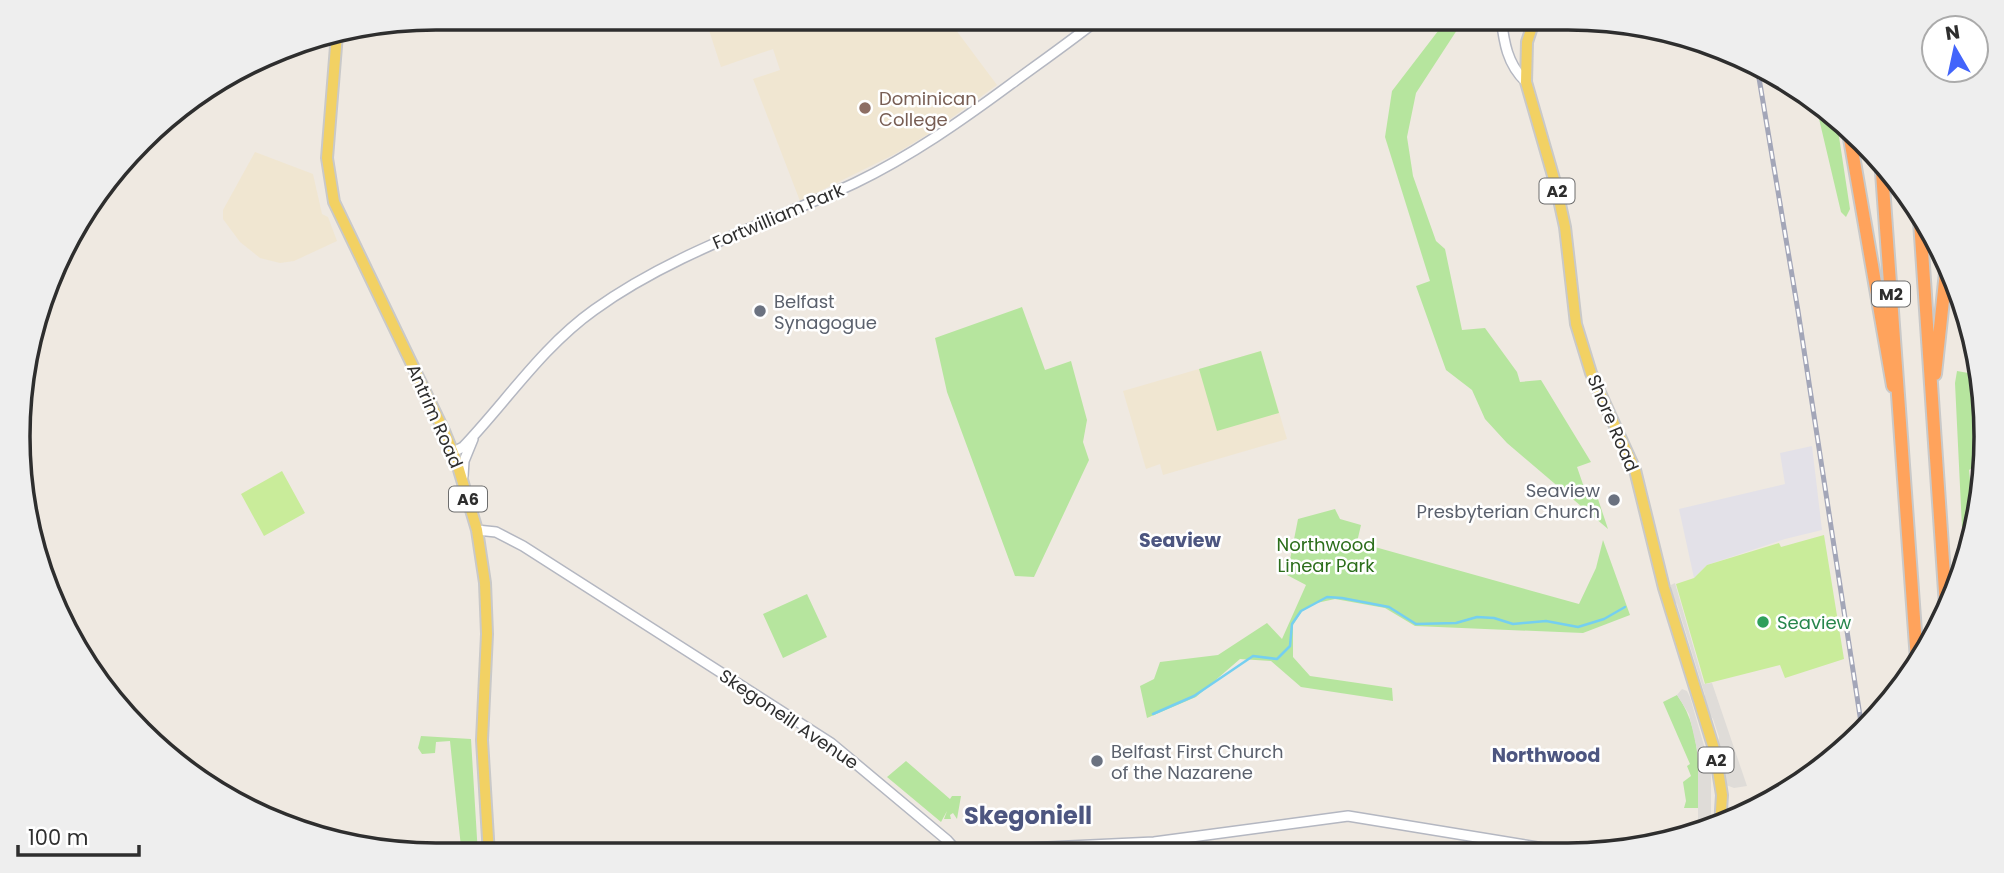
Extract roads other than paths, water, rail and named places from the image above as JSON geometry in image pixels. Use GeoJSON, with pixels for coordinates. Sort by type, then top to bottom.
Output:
{"type":"FeatureCollection","features":[{"type":"Feature","properties":{"kind":"highway"},"geometry":{"type":"LineString","coordinates":[[1851,145],[1888,367],[1900,416]]}},
{"type":"Feature","properties":{"kind":"highway","name":"M2"},"geometry":{"type":"LineString","coordinates":[[1883,180],[1916,646]]}},
{"type":"Feature","properties":{"kind":"highway","name":"M2"},"geometry":{"type":"LineString","coordinates":[[1921,235],[1945,588]]}},
{"type":"Feature","properties":{"kind":"highway"},"geometry":{"type":"LineString","coordinates":[[1932,397],[1940,349],[1945,286]]}},
{"type":"Feature","properties":{"kind":"main road","name":"Shore Road"},"geometry":{"type":"LineString","coordinates":[[1531,30],[1527,43],[1526,82],[1556,186],[1581,345],[1604,405],[1635,470],[1664,588],[1715,752],[1722,795],[1721,813]]}},
{"type":"Feature","properties":{"kind":"main road","name":"Antrim Road"},"geometry":{"type":"LineString","coordinates":[[336,43],[327,158],[334,202],[453,452],[477,530],[487,614],[482,740],[488,843]]}},
{"type":"Feature","properties":{"kind":"street","name":"Fortwilliam Park"},"geometry":{"type":"LineString","coordinates":[[453,452],[463,447],[559,339],[593,310],[681,258],[857,182],[898,160],[972,113],[1085,30]]}},
{"type":"Feature","properties":{"kind":"street"},"geometry":{"type":"LineString","coordinates":[[1504,30],[1511,64],[1526,82]]}},
{"type":"Feature","properties":{"kind":"street","name":"Fortwilliam Park"},"geometry":{"type":"LineString","coordinates":[[463,481],[464,461],[475,434]]}},
{"type":"Feature","properties":{"kind":"street","name":"Skegoneill Avenue"},"geometry":{"type":"LineString","coordinates":[[477,530],[496,532],[523,546],[817,734],[872,776],[950,843]]}},
{"type":"Feature","properties":{"kind":"street"},"geometry":{"type":"LineString","coordinates":[[1132,843],[1348,816],[1513,843]]}},
{"type":"Feature","properties":{"kind":"street"},"geometry":{"type":"LineString","coordinates":[[938,843],[944,837]]}},
{"type":"Feature","properties":{"kind":"waterway"},"geometry":{"type":"LineString","coordinates":[[1153,714],[1194,696],[1253,656],[1277,659],[1290,646],[1292,624],[1301,611],[1327,597],[1389,607],[1416,624],[1456,623],[1477,617],[1494,618],[1513,624],[1546,621],[1578,627],[1604,619],[1625,607]]}},
{"type":"Feature","properties":{"kind":"railway"},"geometry":{"type":"LineString","coordinates":[[1759,78],[1860,718]]}},
{"type":"Feature","properties":{"kind":"place","name":"Dominican College"},"geometry":{"type":"Point","coordinates":[865,108]}},
{"type":"Feature","properties":{"kind":"place","name":"Belfast Synagogue"},"geometry":{"type":"Point","coordinates":[760,311]}},
{"type":"Feature","properties":{"kind":"place","name":"Seaview Presbyterian Church"},"geometry":{"type":"Point","coordinates":[1614,500]}},
{"type":"Feature","properties":{"kind":"place","name":"Seaview"},"geometry":{"type":"Point","coordinates":[1763,622]}},
{"type":"Feature","properties":{"kind":"place","name":"Belfast First Church of the Nazarene"},"geometry":{"type":"Point","coordinates":[1097,761]}},
{"type":"Feature","properties":{"kind":"district","name":"Seaview"},"geometry":{"type":"Point","coordinates":[1180,540]}},
{"type":"Feature","properties":{"kind":"district","name":"Northwood"},"geometry":{"type":"Point","coordinates":[1546,755]}},
{"type":"Feature","properties":{"kind":"district","name":"Skegoniell"},"geometry":{"type":"Point","coordinates":[1028,815]}},
{"type":"Feature","properties":{"kind":"park label","name":"Northwood Linear Park"},"geometry":{"type":"Point","coordinates":[1326,554]}}]}
